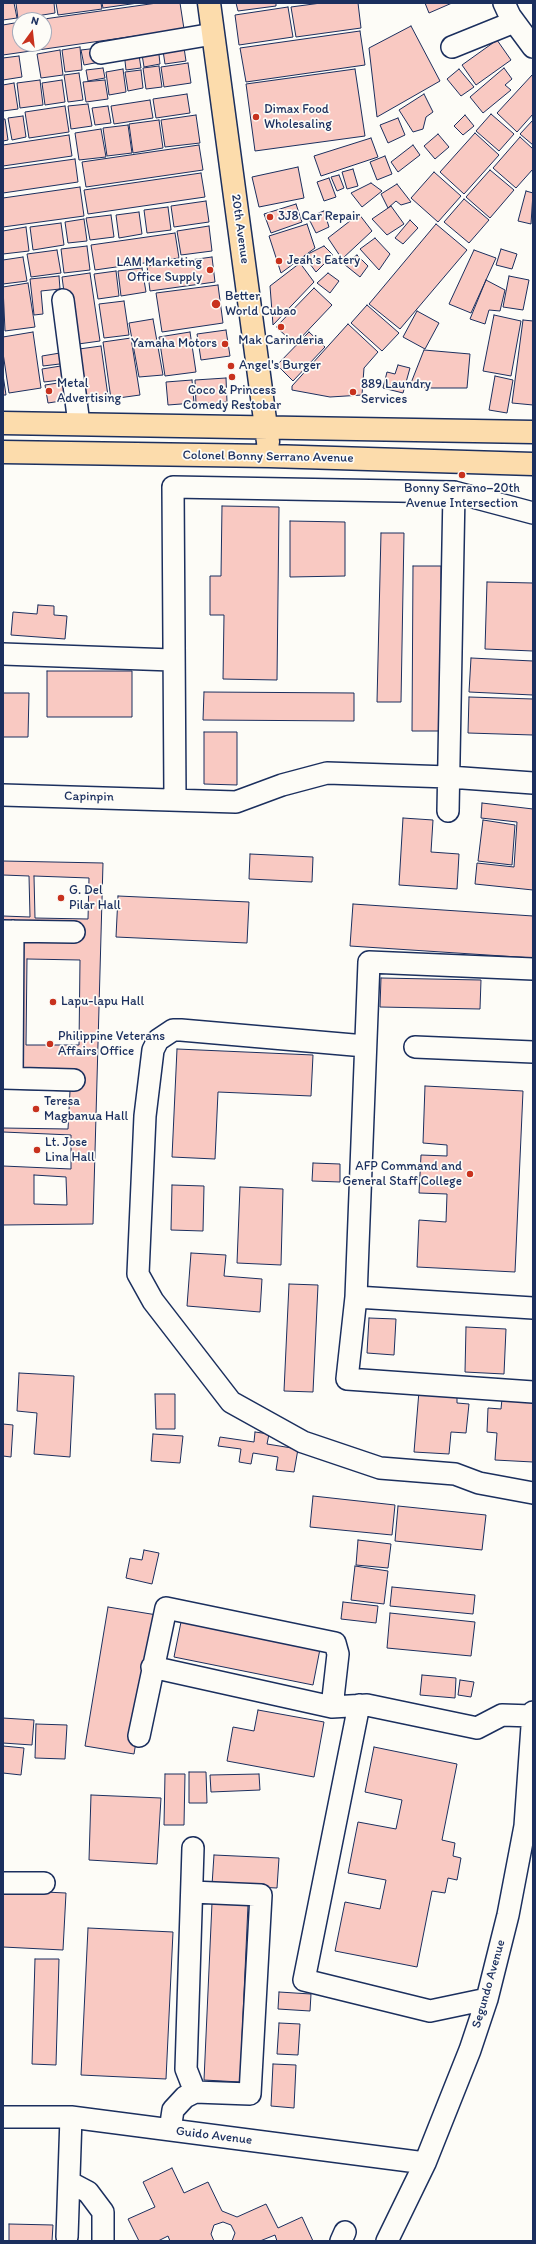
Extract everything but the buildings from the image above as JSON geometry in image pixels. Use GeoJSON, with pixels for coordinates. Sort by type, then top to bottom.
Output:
{"type":"FeatureCollection","features":[{"type":"Feature","properties":{"kind":"main road","name":"20th Avenue"},"geometry":{"type":"LineString","coordinates":[[208,3],[214,34],[269,456]]}},
{"type":"Feature","properties":{"kind":"main road"},"geometry":{"type":"LineString","coordinates":[[3,423],[533,432]]}},
{"type":"Feature","properties":{"kind":"main road","name":"Colonel Bonny Serrano Avenue"},"geometry":{"type":"LineString","coordinates":[[3,452],[269,456],[533,464]]}},
{"type":"Feature","properties":{"kind":"street"},"geometry":{"type":"LineString","coordinates":[[504,3],[514,22],[533,47]]}},
{"type":"Feature","properties":{"kind":"street"},"geometry":{"type":"LineString","coordinates":[[452,47],[514,22]]}},
{"type":"Feature","properties":{"kind":"street"},"geometry":{"type":"LineString","coordinates":[[101,54],[214,34]]}},
{"type":"Feature","properties":{"kind":"street"},"geometry":{"type":"LineString","coordinates":[[63,300],[79,424]]}},
{"type":"Feature","properties":{"kind":"street"},"geometry":{"type":"LineString","coordinates":[[174,798],[172,660],[173,487],[454,492],[533,512]]}},
{"type":"Feature","properties":{"kind":"street"},"geometry":{"type":"LineString","coordinates":[[448,811],[454,492]]}},
{"type":"Feature","properties":{"kind":"street"},"geometry":{"type":"LineString","coordinates":[[3,654],[172,660]]}},
{"type":"Feature","properties":{"kind":"street","name":"Capinpin"},"geometry":{"type":"LineString","coordinates":[[3,795],[174,798],[236,802],[282,785],[327,773],[449,777],[533,783]]}},
{"type":"Feature","properties":{"kind":"street"},"geometry":{"type":"LineString","coordinates":[[74,932],[8,931],[7,1078],[74,1080]]}},
{"type":"Feature","properties":{"kind":"street"},"geometry":{"type":"LineString","coordinates":[[533,969],[369,962],[356,1297],[347,1379],[533,1392]]}},
{"type":"Feature","properties":{"kind":"street"},"geometry":{"type":"LineString","coordinates":[[365,1046],[181,1030],[168,1032],[158,1040],[152,1055],[144,1116],[138,1274],[153,1301],[231,1402],[303,1442],[380,1468],[455,1474],[479,1483],[533,1492]]}},
{"type":"Feature","properties":{"kind":"street"},"geometry":{"type":"LineString","coordinates":[[415,1047],[533,1052]]}},
{"type":"Feature","properties":{"kind":"street"},"geometry":{"type":"LineString","coordinates":[[356,1297],[533,1308]]}},
{"type":"Feature","properties":{"kind":"street"},"geometry":{"type":"LineString","coordinates":[[139,1736],[152,1667],[166,1608],[335,1643],[338,1654],[332,1707]]}},
{"type":"Feature","properties":{"kind":"street"},"geometry":{"type":"LineString","coordinates":[[152,1667],[332,1707],[367,1705],[477,1728],[502,1715],[533,1716]]}},
{"type":"Feature","properties":{"kind":"street"},"geometry":{"type":"LineString","coordinates":[[359,1705],[304,1980],[430,2011],[487,1999]]}},
{"type":"Feature","properties":{"kind":"street","name":"Segundo Avenue"},"geometry":{"type":"LineString","coordinates":[[387,2241],[425,2163],[470,2050],[487,1999],[508,1915],[525,1826],[533,1712]]}},
{"type":"Feature","properties":{"kind":"street"},"geometry":{"type":"LineString","coordinates":[[193,1848],[186,2069],[195,2092]]}},
{"type":"Feature","properties":{"kind":"street"},"geometry":{"type":"LineString","coordinates":[[3,1883],[44,1883]]}},
{"type":"Feature","properties":{"kind":"street"},"geometry":{"type":"LineString","coordinates":[[170,2130],[173,2110],[185,2097],[195,2092],[250,2094],[261,1895],[192,1892]]}},
{"type":"Feature","properties":{"kind":"street","name":"Guido Avenue"},"geometry":{"type":"LineString","coordinates":[[3,2116],[71,2117],[425,2163]]}},
{"type":"Feature","properties":{"kind":"street"},"geometry":{"type":"LineString","coordinates":[[67,2237],[71,2117]]}},
{"type":"Feature","properties":{"kind":"street"},"geometry":{"type":"LineString","coordinates":[[69,2182],[88,2192],[103,2212],[103,2241]]}},
{"type":"Feature","properties":{"kind":"place","name":"Dimax Food Wholesaling"},"geometry":{"type":"Point","coordinates":[256,117]}},
{"type":"Feature","properties":{"kind":"place","name":"3J8 Car Repair"},"geometry":{"type":"Point","coordinates":[270,217]}},
{"type":"Feature","properties":{"kind":"place","name":"Jeah’s Eatery"},"geometry":{"type":"Point","coordinates":[279,261]}},
{"type":"Feature","properties":{"kind":"place","name":"LAM Marketing Office Supply"},"geometry":{"type":"Point","coordinates":[210,270]}},
{"type":"Feature","properties":{"kind":"place","name":"Better World Cubao"},"geometry":{"type":"Point","coordinates":[216,304]}},
{"type":"Feature","properties":{"kind":"place","name":"Mak Carinderia"},"geometry":{"type":"Point","coordinates":[281,327]}},
{"type":"Feature","properties":{"kind":"place","name":"Yamaha Motors"},"geometry":{"type":"Point","coordinates":[225,344]}},
{"type":"Feature","properties":{"kind":"place","name":"Angel's Burger"},"geometry":{"type":"Point","coordinates":[231,366]}},
{"type":"Feature","properties":{"kind":"place","name":"Coco & Princess Comedy Restobar"},"geometry":{"type":"Point","coordinates":[232,377]}},
{"type":"Feature","properties":{"kind":"place","name":"Metal Advertising"},"geometry":{"type":"Point","coordinates":[49,391]}},
{"type":"Feature","properties":{"kind":"place","name":"889 Laundry Services"},"geometry":{"type":"Point","coordinates":[353,392]}},
{"type":"Feature","properties":{"kind":"place","name":"Bonny Serrano–20th Avenue Intersection"},"geometry":{"type":"Point","coordinates":[462,475]}},
{"type":"Feature","properties":{"kind":"place","name":"G. Del Pilar Hall"},"geometry":{"type":"Point","coordinates":[61,898]}},
{"type":"Feature","properties":{"kind":"place","name":"Lapu-lapu Hall"},"geometry":{"type":"Point","coordinates":[53,1002]}},
{"type":"Feature","properties":{"kind":"place","name":"Philippine Veterans Affairs Office"},"geometry":{"type":"Point","coordinates":[50,1044]}},
{"type":"Feature","properties":{"kind":"place","name":"Teresa Magbanua Hall"},"geometry":{"type":"Point","coordinates":[36,1109]}},
{"type":"Feature","properties":{"kind":"place","name":"Lt. Jose Lina Hall"},"geometry":{"type":"Point","coordinates":[37,1150]}},
{"type":"Feature","properties":{"kind":"place","name":"AFP Command and General Staff College"},"geometry":{"type":"Point","coordinates":[470,1174]}}]}
